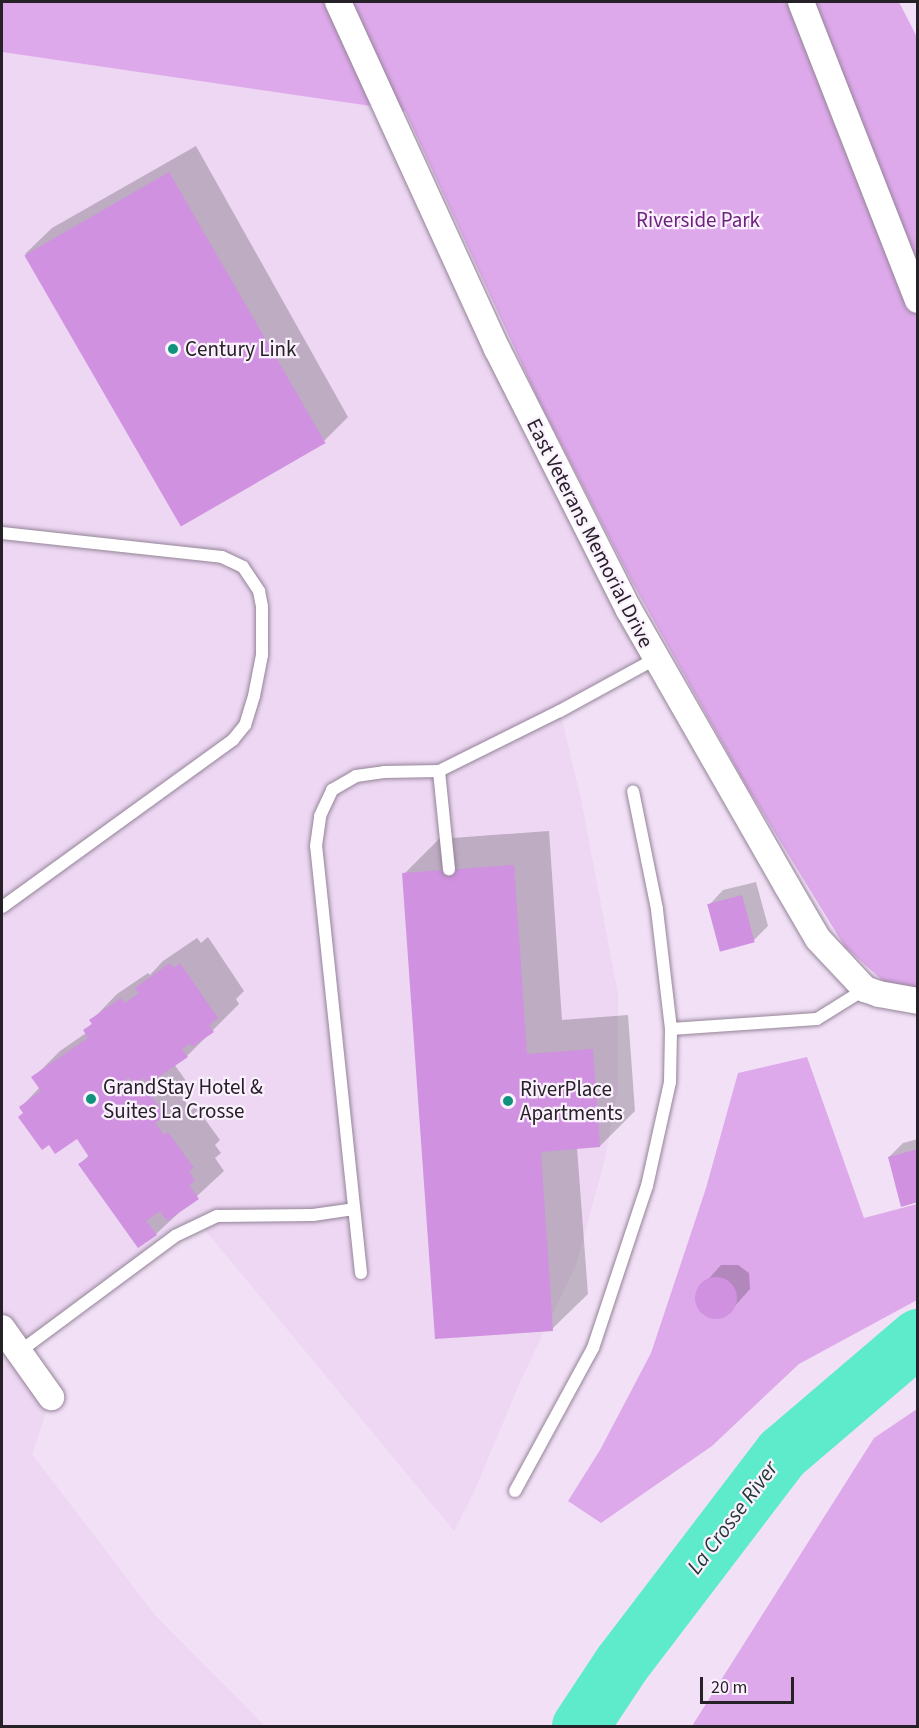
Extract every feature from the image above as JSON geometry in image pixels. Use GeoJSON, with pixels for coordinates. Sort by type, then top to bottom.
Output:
{"type":"FeatureCollection","features":[{"type":"Feature","properties":{"kind":"street","name":"East Veterans Memorial Drive"},"geometry":{"type":"LineString","coordinates":[[338,2],[496,349],[655,659],[819,939],[865,989]]}},
{"type":"Feature","properties":{"kind":"street"},"geometry":{"type":"LineString","coordinates":[[801,2],[918,300]]}},
{"type":"Feature","properties":{"kind":"street"},"geometry":{"type":"LineString","coordinates":[[865,989],[918,1001]]}},
{"type":"Feature","properties":{"kind":"street"},"geometry":{"type":"LineString","coordinates":[[2,1328],[51,1397]]}},
{"type":"Feature","properties":{"kind":"lane"},"geometry":{"type":"LineString","coordinates":[[2,533],[222,558],[243,567],[256,584],[262,607],[262,655],[254,696],[245,725],[233,740],[2,907]]}},
{"type":"Feature","properties":{"kind":"lane"},"geometry":{"type":"LineString","coordinates":[[362,1272],[316,846],[320,816],[332,790],[356,776],[384,772],[439,771],[560,711],[655,659]]}},
{"type":"Feature","properties":{"kind":"lane"},"geometry":{"type":"LineString","coordinates":[[439,771],[449,869]]}},
{"type":"Feature","properties":{"kind":"lane"},"geometry":{"type":"LineString","coordinates":[[515,1491],[596,1337],[647,1186],[670,1082],[671,1029],[657,909],[633,791]]}},
{"type":"Feature","properties":{"kind":"lane"},"geometry":{"type":"LineString","coordinates":[[671,1029],[817,1019],[865,989]]}},
{"type":"Feature","properties":{"kind":"lane"},"geometry":{"type":"LineString","coordinates":[[19,1352],[175,1236],[217,1216],[313,1215],[354,1209]]}},
{"type":"Feature","properties":{"kind":"shaded area"},"geometry":{"type":"Polygon","coordinates":[[[2,52],[405,111],[398,129],[655,659],[560,711],[581,799],[618,994],[618,1090],[604,1163],[576,1265],[520,1382],[474,1492],[454,1531],[200,1224],[19,1352],[51,1397],[32,1454],[155,1615],[265,1726],[2,1726],[2,52]]]}},
{"type":"Feature","properties":{"kind":"green space","name":"Riverside Park"},"geometry":{"type":"Polygon","coordinates":[[[2,2],[899,2],[918,39],[917,1011],[845,947],[747,787],[631,580],[538,399],[405,111],[2,52],[2,2]]]}},
{"type":"Feature","properties":{"kind":"green space"},"geometry":{"type":"Polygon","coordinates":[[[807,1057],[864,1218],[917,1204],[917,1300],[799,1364],[712,1446],[601,1523],[568,1501],[600,1450],[651,1353],[706,1188],[738,1073],[807,1057]]]}},
{"type":"Feature","properties":{"kind":"green space"},"geometry":{"type":"Polygon","coordinates":[[[917,1409],[917,1726],[692,1726],[874,1438],[917,1409]]]}},
{"type":"Feature","properties":{"kind":"building","name":"Century Link"},"geometry":{"type":"Polygon","coordinates":[[[169,172],[326,443],[181,527],[24,256],[169,172]]]}},
{"type":"Feature","properties":{"kind":"building","name":"RiverPlace Apartments"},"geometry":{"type":"Polygon","coordinates":[[[514,865],[527,1054],[593,1049],[600,1147],[541,1152],[553,1331],[435,1339],[402,873],[514,865]]]}},
{"type":"Feature","properties":{"kind":"building"},"geometry":{"type":"Polygon","coordinates":[[[742,895],[755,942],[720,952],[707,904],[742,895]]]}},
{"type":"Feature","properties":{"kind":"building","name":"GrandStay Hotel & Suites La Crosse"},"geometry":{"type":"Polygon","coordinates":[[[170,963],[174,968],[180,963],[218,1018],[209,1025],[214,1032],[192,1047],[190,1043],[182,1049],[188,1057],[148,1084],[144,1078],[134,1084],[129,1077],[126,1079],[133,1089],[142,1083],[165,1116],[155,1123],[164,1135],[168,1132],[194,1168],[189,1172],[195,1180],[189,1185],[199,1199],[167,1221],[160,1211],[146,1221],[157,1235],[138,1248],[78,1164],[89,1157],[77,1139],[55,1154],[49,1145],[42,1150],[18,1117],[23,1113],[19,1107],[41,1091],[31,1077],[88,1038],[83,1030],[92,1024],[89,1020],[121,998],[125,1003],[139,993],[135,988],[170,963]]]}},
{"type":"Feature","properties":{"kind":"building"},"geometry":{"type":"Polygon","coordinates":[[[918,1149],[918,1202],[901,1207],[888,1157],[918,1149]]]}},
{"type":"Feature","properties":{"kind":"building"},"geometry":{"type":"Polygon","coordinates":[[[716,1277],[731,1283],[737,1298],[731,1313],[716,1319],[701,1313],[695,1298],[701,1283],[716,1277]]]}},
{"type":"Feature","properties":{"kind":"waterway","name":"La Crosse River"},"geometry":{"type":"LineString","coordinates":[[580,1726],[621,1664],[782,1453],[918,1337]]}},
{"type":"Feature","properties":{"kind":"place","name":"Century Link"},"geometry":{"type":"Point","coordinates":[173,349]}},
{"type":"Feature","properties":{"kind":"place","name":"GrandStay Hotel & Suites La Crosse"},"geometry":{"type":"Point","coordinates":[91,1099]}},
{"type":"Feature","properties":{"kind":"place","name":"RiverPlace Apartments"},"geometry":{"type":"Point","coordinates":[508,1101]}}]}
